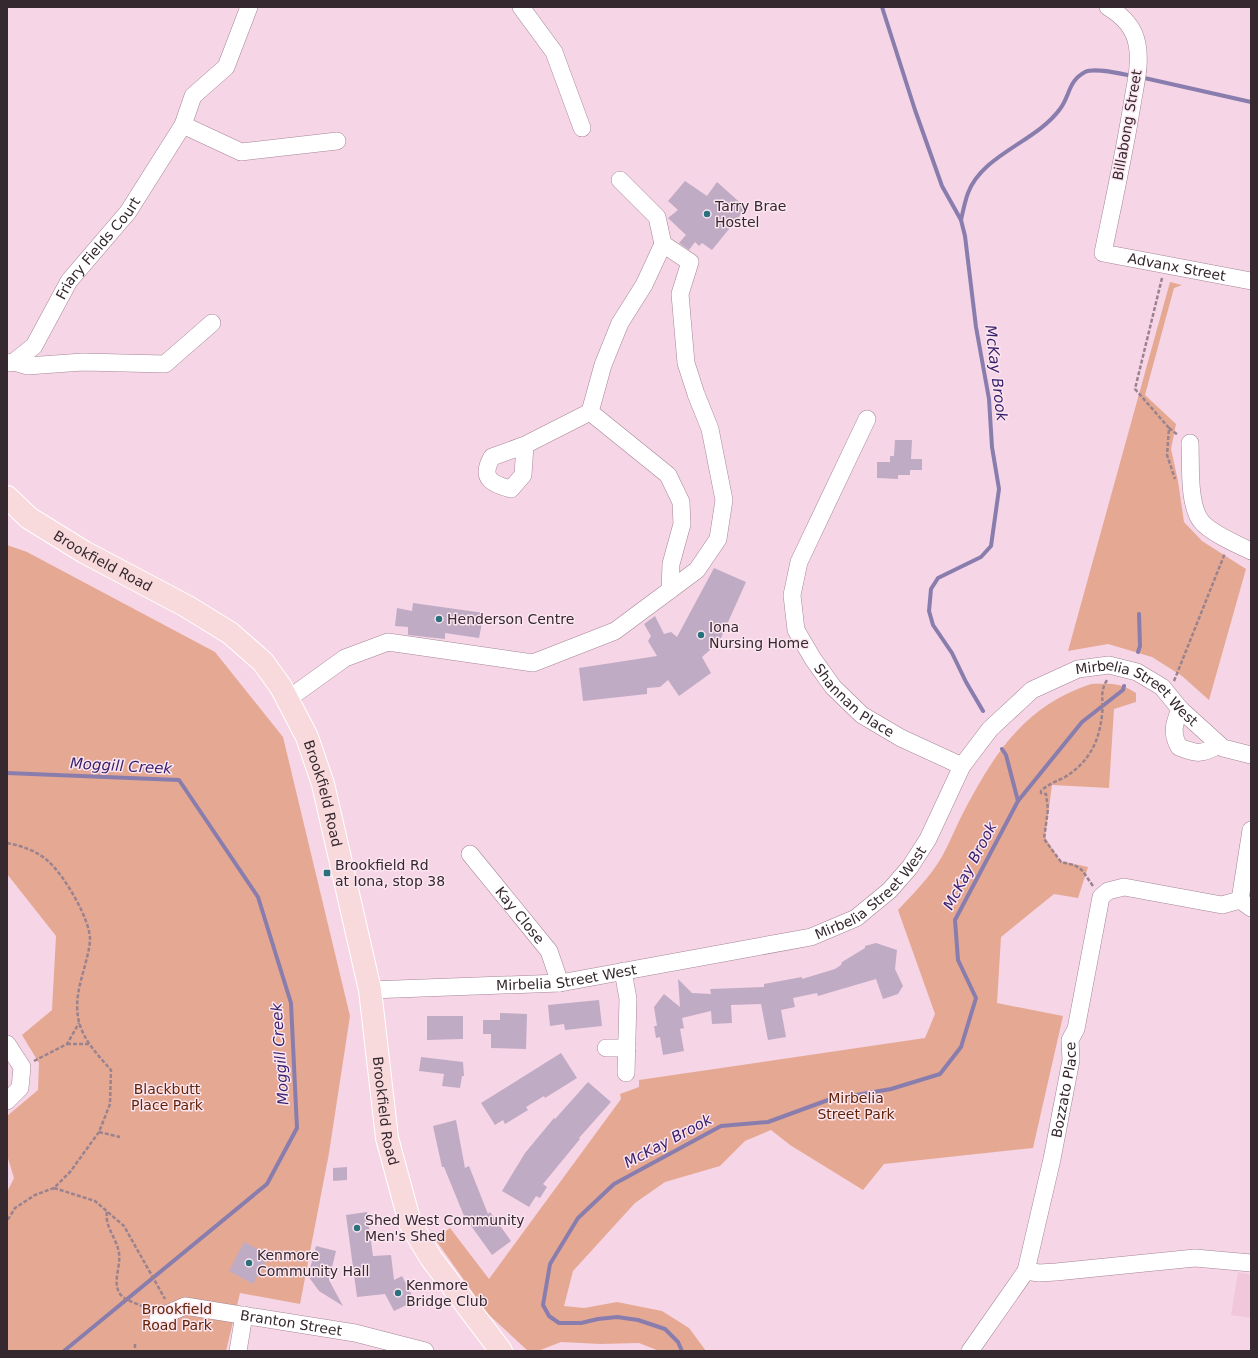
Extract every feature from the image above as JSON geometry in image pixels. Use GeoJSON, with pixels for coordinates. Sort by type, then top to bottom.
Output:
{"type":"FeatureCollection","features":[{"type":"Feature","properties":{"kind":"main road","name":"Brookfield Road"},"geometry":{"type":"LineString","coordinates":[[7,497],[29,518],[84,552],[186,606],[230,633],[263,662],[288,699],[306,737],[323,784],[370,990],[387,1138],[410,1223],[431,1258],[499,1350]]}},
{"type":"Feature","properties":{"kind":"street","name":"Friary Fields Court"},"geometry":{"type":"LineString","coordinates":[[10,363],[34,346],[69,282],[128,212],[183,124],[194,96],[226,67],[249,7]]}},
{"type":"Feature","properties":{"kind":"street"},"geometry":{"type":"LineString","coordinates":[[521,7],[554,52],[582,128]]}},
{"type":"Feature","properties":{"kind":"street","name":"Billabong Street"},"geometry":{"type":"LineString","coordinates":[[1103,253],[1128,129],[1138,69],[1137,46],[1134,34],[1127,21],[1108,7]]}},
{"type":"Feature","properties":{"kind":"street"},"geometry":{"type":"LineString","coordinates":[[183,124],[241,152],[337,141]]}},
{"type":"Feature","properties":{"kind":"street"},"geometry":{"type":"LineString","coordinates":[[525,445],[590,412],[602,365],[620,323],[644,285],[664,244],[657,217],[620,180]]}},
{"type":"Feature","properties":{"kind":"street"},"geometry":{"type":"LineString","coordinates":[[288,699],[345,658],[388,642],[533,663],[615,631],[697,570],[718,539],[724,500],[710,428],[696,394],[686,363],[680,294],[690,262],[664,244]]}},
{"type":"Feature","properties":{"kind":"street","name":"Advanx Street"},"geometry":{"type":"LineString","coordinates":[[1103,253],[1251,281]]}},
{"type":"Feature","properties":{"kind":"street"},"geometry":{"type":"LineString","coordinates":[[10,363],[27,366],[83,362],[165,364],[212,323]]}},
{"type":"Feature","properties":{"kind":"street"},"geometry":{"type":"LineString","coordinates":[[590,412],[668,476],[681,502],[682,524],[671,564],[670,590]]}},
{"type":"Feature","properties":{"kind":"street","name":"Shannan Place"},"geometry":{"type":"LineString","coordinates":[[867,419],[799,562],[792,595],[796,630],[813,659],[832,686],[862,715],[901,738],[962,766]]}},
{"type":"Feature","properties":{"kind":"street"},"geometry":{"type":"LineString","coordinates":[[1190,443],[1196,511],[1202,522],[1224,537],[1251,551]]}},
{"type":"Feature","properties":{"kind":"street","name":"Mirbelia Street West"},"geometry":{"type":"LineString","coordinates":[[370,990],[560,983],[811,937],[856,918],[890,890],[910,867],[928,839],[962,766],[990,729],[1032,690],[1078,669],[1109,664],[1137,672],[1162,687],[1180,709],[1223,748],[1251,755]]}},
{"type":"Feature","properties":{"kind":"street"},"geometry":{"type":"LineString","coordinates":[[1180,709],[1174,724],[1173,737],[1179,747],[1191,752],[1205,753],[1219,745]]}},
{"type":"Feature","properties":{"kind":"street"},"geometry":{"type":"LineString","coordinates":[[1101,897],[1108,891],[1124,887],[1222,905],[1245,904],[1251,830]]}},
{"type":"Feature","properties":{"kind":"street","name":"Kay Close"},"geometry":{"type":"LineString","coordinates":[[470,854],[549,951],[560,983]]}},
{"type":"Feature","properties":{"kind":"street","name":"Bozzato Place"},"geometry":{"type":"LineString","coordinates":[[970,1351],[989,1326],[1026,1271],[1052,1159],[1071,1060],[1070,1040],[1076,1029],[1101,897]]}},
{"type":"Feature","properties":{"kind":"street"},"geometry":{"type":"LineString","coordinates":[[623,971],[628,999],[626,1073]]}},
{"type":"Feature","properties":{"kind":"street"},"geometry":{"type":"LineString","coordinates":[[7,1044],[22,1066],[20,1088],[7,1101]]}},
{"type":"Feature","properties":{"kind":"street"},"geometry":{"type":"LineString","coordinates":[[606,1048],[627,1048]]}},
{"type":"Feature","properties":{"kind":"street"},"geometry":{"type":"LineString","coordinates":[[1026,1271],[1039,1273],[1056,1272],[1195,1258],[1251,1263]]}},
{"type":"Feature","properties":{"kind":"street","name":"Branton Street"},"geometry":{"type":"LineString","coordinates":[[158,1318],[185,1306],[355,1333],[425,1351]]}},
{"type":"Feature","properties":{"kind":"street"},"geometry":{"type":"LineString","coordinates":[[238,1351],[244,1315]]}},
{"type":"Feature","properties":{"kind":"path"},"geometry":{"type":"LineString","coordinates":[[1101,897],[1084,870],[1078,866],[1061,862],[1044,839],[1048,801],[1046,794],[1041,793],[1041,791],[1074,770],[1094,749],[1100,733],[1102,710],[1101,689],[1108,679]]}},
{"type":"Feature","properties":{"kind":"path"},"geometry":{"type":"LineString","coordinates":[[7,843],[24,846],[49,861],[71,892],[85,917],[90,939],[88,957],[79,982],[77,1008],[80,1023],[89,1044],[111,1070],[110,1104],[99,1132],[70,1172],[54,1188],[36,1195],[15,1208],[7,1221]]}},
{"type":"Feature","properties":{"kind":"path"},"geometry":{"type":"LineString","coordinates":[[67,1044],[80,1023]]}},
{"type":"Feature","properties":{"kind":"path"},"geometry":{"type":"LineString","coordinates":[[22,1066],[67,1044],[89,1044]]}},
{"type":"Feature","properties":{"kind":"path"},"geometry":{"type":"LineString","coordinates":[[99,1132],[120,1137]]}},
{"type":"Feature","properties":{"kind":"path"},"geometry":{"type":"LineString","coordinates":[[54,1188],[95,1201],[124,1226],[161,1294]]}},
{"type":"Feature","properties":{"kind":"path"},"geometry":{"type":"LineString","coordinates":[[107,1212],[106,1218],[116,1240],[119,1253],[120,1270],[117,1278],[117,1288],[122,1296],[146,1308],[158,1318]]}},
{"type":"Feature","properties":{"kind":"path"},"geometry":{"type":"LineString","coordinates":[[135,1344],[135,1351]]}},
{"type":"Feature","properties":{"kind":"shaded area"},"geometry":{"type":"Polygon","coordinates":[[[1238,1272],[1251,1275],[1251,1318],[1231,1315],[1238,1272]]]}},
{"type":"Feature","properties":{"kind":"green space"},"geometry":{"type":"Polygon","coordinates":[[[1170,282],[1182,285],[1174,288],[1145,395],[1176,424],[1171,449],[1178,481],[1184,522],[1202,541],[1246,569],[1209,700],[1182,676],[1152,657],[1108,644],[1068,651],[1170,282]]]}},
{"type":"Feature","properties":{"kind":"green space"},"geometry":{"type":"Polygon","coordinates":[[[7,545],[27,552],[215,652],[283,737],[350,1016],[329,1153],[300,1304],[240,1293],[226,1351],[7,1351],[7,1192],[14,1178],[7,1155],[7,1116],[38,1090],[39,1063],[22,1035],[52,1010],[56,936],[7,874],[7,545]]]}},
{"type":"Feature","properties":{"kind":"green space","name":"Mirbelia Street Park"},"geometry":{"type":"Polygon","coordinates":[[[1091,684],[1114,684],[1130,689],[1136,693],[1136,702],[1114,709],[1109,788],[1052,785],[1045,837],[1060,861],[1088,867],[1078,898],[1054,894],[1001,937],[997,1003],[1063,1016],[1033,1148],[884,1164],[863,1190],[790,1145],[771,1130],[745,1141],[720,1166],[665,1182],[635,1203],[573,1271],[564,1306],[584,1308],[617,1302],[662,1311],[689,1328],[706,1351],[659,1351],[639,1343],[601,1344],[561,1342],[538,1351],[528,1351],[488,1314],[435,1239],[450,1228],[489,1279],[621,1099],[620,1094],[639,1087],[639,1080],[925,1038],[935,1014],[898,910],[923,883],[940,861],[961,817],[985,774],[1012,736],[1028,720],[1046,706],[1067,694],[1091,684]]]}},
{"type":"Feature","properties":{"kind":"building","name":"Tarry Brae Hostel"},"geometry":{"type":"Polygon","coordinates":[[[685,181],[707,196],[717,182],[746,208],[712,250],[702,243],[699,246],[695,242],[689,250],[679,243],[686,235],[668,218],[678,210],[668,201],[685,181]]]}},
{"type":"Feature","properties":{"kind":"building"},"geometry":{"type":"Polygon","coordinates":[[[895,440],[912,440],[911,459],[922,459],[922,470],[910,470],[910,475],[898,475],[898,479],[877,478],[877,462],[890,462],[890,456],[894,456],[895,440]]]}},
{"type":"Feature","properties":{"kind":"building","name":"Iona Nursing Home"},"geometry":{"type":"Polygon","coordinates":[[[714,568],[746,582],[720,640],[715,639],[711,649],[702,657],[711,673],[679,696],[668,680],[660,687],[647,688],[647,694],[583,701],[579,668],[657,656],[648,641],[651,636],[644,624],[655,616],[664,634],[671,632],[677,637],[714,568]]]}},
{"type":"Feature","properties":{"kind":"building","name":"Henderson Centre"},"geometry":{"type":"Polygon","coordinates":[[[413,603],[484,613],[479,638],[445,633],[445,639],[408,635],[408,627],[395,626],[397,608],[412,611],[413,603]]]}},
{"type":"Feature","properties":{"kind":"building"},"geometry":{"type":"Polygon","coordinates":[[[876,943],[897,950],[895,969],[903,986],[898,994],[883,999],[876,979],[818,996],[817,993],[793,998],[795,1007],[781,1010],[786,1037],[768,1040],[761,1004],[731,1005],[732,1023],[712,1024],[711,1011],[682,1018],[684,1028],[680,1029],[684,1051],[663,1055],[660,1037],[656,1038],[654,1026],[657,1026],[654,1007],[664,994],[680,1007],[678,979],[692,993],[711,994],[710,989],[764,987],[764,984],[802,977],[802,979],[835,969],[841,965],[842,962],[865,948],[865,946],[876,943]]]}},
{"type":"Feature","properties":{"kind":"building"},"geometry":{"type":"Polygon","coordinates":[[[599,1000],[602,1026],[565,1030],[564,1024],[550,1026],[548,1005],[599,1000]]]}},
{"type":"Feature","properties":{"kind":"building"},"geometry":{"type":"Polygon","coordinates":[[[500,1013],[527,1014],[526,1049],[491,1048],[491,1034],[483,1034],[483,1020],[500,1020],[500,1013]]]}},
{"type":"Feature","properties":{"kind":"building"},"geometry":{"type":"Polygon","coordinates":[[[427,1016],[463,1016],[463,1039],[427,1040],[427,1016]]]}},
{"type":"Feature","properties":{"kind":"building"},"geometry":{"type":"Polygon","coordinates":[[[561,1053],[577,1078],[545,1098],[544,1096],[526,1107],[528,1110],[505,1124],[503,1120],[495,1125],[481,1103],[561,1053]]]}},
{"type":"Feature","properties":{"kind":"building"},"geometry":{"type":"Polygon","coordinates":[[[421,1057],[463,1062],[464,1076],[462,1076],[460,1088],[442,1086],[444,1074],[419,1071],[421,1057]]]}},
{"type":"Feature","properties":{"kind":"building"},"geometry":{"type":"Polygon","coordinates":[[[588,1082],[611,1102],[579,1138],[580,1139],[543,1184],[547,1187],[540,1198],[536,1196],[529,1207],[502,1191],[525,1153],[554,1118],[555,1119],[588,1082]]]}},
{"type":"Feature","properties":{"kind":"building"},"geometry":{"type":"Polygon","coordinates":[[[456,1120],[465,1168],[469,1166],[488,1214],[490,1212],[511,1241],[492,1255],[464,1216],[444,1167],[442,1167],[433,1126],[456,1120]]]}},
{"type":"Feature","properties":{"kind":"building"},"geometry":{"type":"Polygon","coordinates":[[[347,1167],[347,1180],[333,1181],[333,1168],[347,1167]]]}},
{"type":"Feature","properties":{"kind":"building"},"geometry":{"type":"Polygon","coordinates":[[[367,1212],[373,1256],[391,1255],[394,1280],[402,1276],[415,1301],[394,1311],[385,1294],[357,1297],[346,1215],[367,1212]]]}},
{"type":"Feature","properties":{"kind":"building","name":"Kenmore Community Hall"},"geometry":{"type":"Polygon","coordinates":[[[244,1242],[269,1255],[253,1284],[229,1271],[244,1242]]]}},
{"type":"Feature","properties":{"kind":"building"},"geometry":{"type":"Polygon","coordinates":[[[316,1246],[336,1251],[329,1280],[343,1306],[319,1291],[308,1276],[316,1246]]]}},
{"type":"Feature","properties":{"kind":"waterway","name":"McKay Brook"},"geometry":{"type":"LineString","coordinates":[[882,7],[915,110],[942,186],[961,220],[965,236],[976,327],[989,399],[992,447],[999,489],[991,546],[981,557],[938,578],[931,589],[929,611],[933,625],[952,653],[966,682],[983,711]]}},
{"type":"Feature","properties":{"kind":"waterway"},"geometry":{"type":"LineString","coordinates":[[961,220],[968,193],[975,180],[985,168],[997,158],[1038,131],[1050,120],[1060,109],[1072,84],[1079,76],[1085,72],[1095,70],[1133,76]]}},
{"type":"Feature","properties":{"kind":"waterway"},"geometry":{"type":"LineString","coordinates":[[1140,77],[1251,102]]}},
{"type":"Feature","properties":{"kind":"waterway"},"geometry":{"type":"LineString","coordinates":[[1138,652],[1140,646],[1139,614]]}},
{"type":"Feature","properties":{"kind":"waterway","name":"McKay Brook"},"geometry":{"type":"LineString","coordinates":[[682,1351],[678,1342],[665,1329],[638,1320],[617,1317],[581,1323],[559,1323],[549,1316],[543,1305],[550,1264],[578,1218],[614,1184],[721,1126],[768,1122],[828,1100],[891,1089],[940,1074],[961,1047],[976,998],[958,960],[955,920],[1018,801],[1082,722],[1123,690],[1124,686]]}},
{"type":"Feature","properties":{"kind":"waterway","name":"McKay Brook"},"geometry":{"type":"LineString","coordinates":[[1002,749],[1006,755],[1018,801]]}},
{"type":"Feature","properties":{"kind":"waterway","name":"Moggill Creek"},"geometry":{"type":"LineString","coordinates":[[7,773],[179,780],[258,897],[291,1003],[297,1128],[267,1184],[64,1351]]}},
{"type":"Feature","properties":{"kind":"place","name":"Tarry Brae Hostel"},"geometry":{"type":"Point","coordinates":[707,214]}},
{"type":"Feature","properties":{"kind":"place","name":"Henderson Centre"},"geometry":{"type":"Point","coordinates":[439,619]}},
{"type":"Feature","properties":{"kind":"place","name":"Iona Nursing Home"},"geometry":{"type":"Point","coordinates":[701,635]}},
{"type":"Feature","properties":{"kind":"place","name":"Brookfield Rd at Iona, stop 38"},"geometry":{"type":"Point","coordinates":[327,873]}},
{"type":"Feature","properties":{"kind":"place","name":"Shed West Community Men's Shed"},"geometry":{"type":"Point","coordinates":[357,1228]}},
{"type":"Feature","properties":{"kind":"place","name":"Kenmore Community Hall"},"geometry":{"type":"Point","coordinates":[249,1263]}},
{"type":"Feature","properties":{"kind":"place","name":"Kenmore Bridge Club"},"geometry":{"type":"Point","coordinates":[398,1293]}},
{"type":"Feature","properties":{"kind":"park label","name":"Blackbutt Place Park"},"geometry":{"type":"Point","coordinates":[167,1098]}},
{"type":"Feature","properties":{"kind":"park label","name":"Brookfield Road Park"},"geometry":{"type":"Point","coordinates":[177,1318]}}]}
